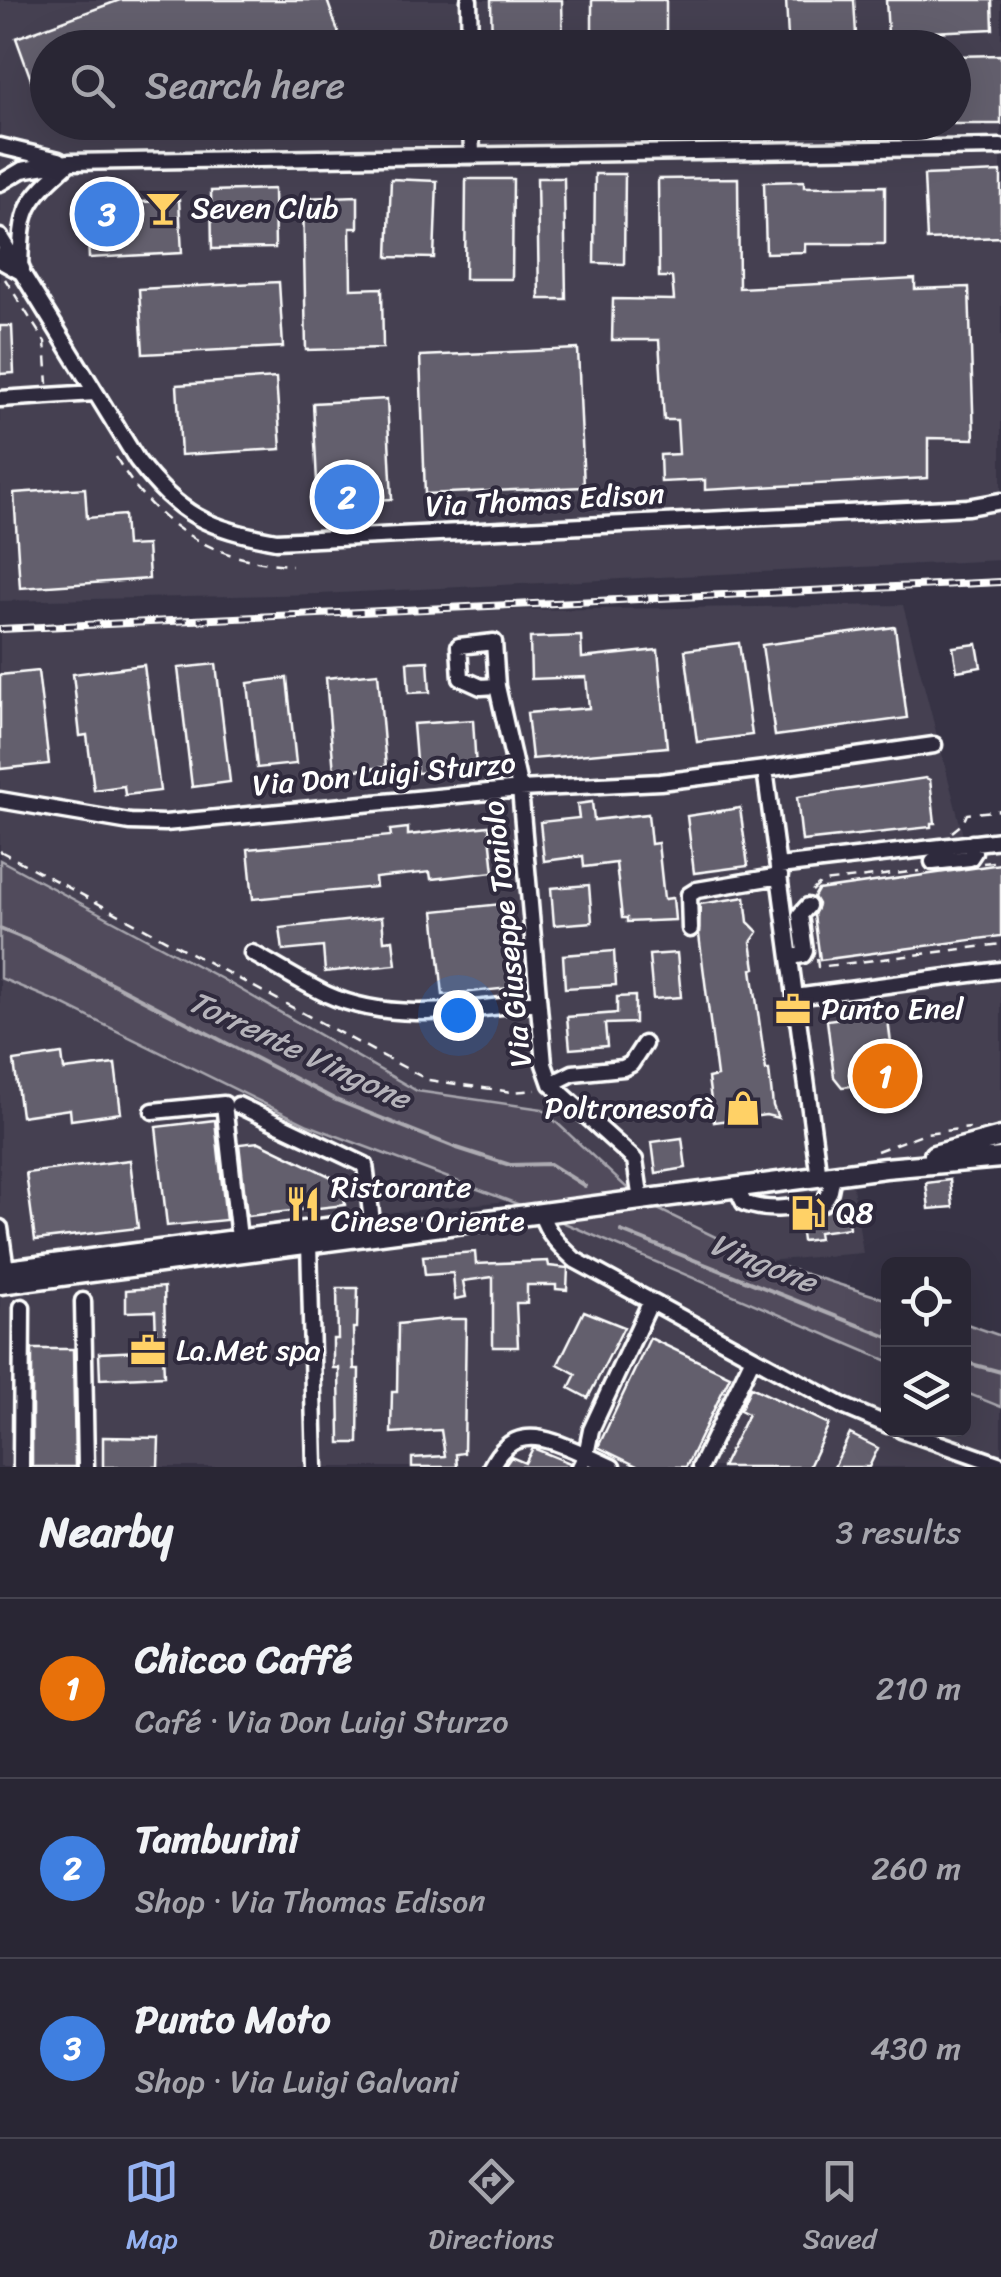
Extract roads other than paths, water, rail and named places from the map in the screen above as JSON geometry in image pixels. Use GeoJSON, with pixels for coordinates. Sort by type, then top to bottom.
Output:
{"type":"FeatureCollection","features":[{"type":"Feature","properties":{"kind":"main road"},"geometry":{"type":"LineString","coordinates":[[0,258],[20,269]]}},
{"type":"Feature","properties":{"kind":"main road"},"geometry":{"type":"LineString","coordinates":[[3,1276],[239,1245],[309,1243],[373,1228],[548,1212],[826,1177],[877,1162],[1001,1137]]}},
{"type":"Feature","properties":{"kind":"main road"},"geometry":{"type":"LineString","coordinates":[[877,1162],[1001,1158]]}},
{"type":"Feature","properties":{"kind":"street"},"geometry":{"type":"LineString","coordinates":[[469,0],[470,30]]}},
{"type":"Feature","properties":{"kind":"street"},"geometry":{"type":"LineString","coordinates":[[472,140],[472,156]]}},
{"type":"Feature","properties":{"kind":"street"},"geometry":{"type":"LineString","coordinates":[[0,146],[69,162]]}},
{"type":"Feature","properties":{"kind":"street"},"geometry":{"type":"LineString","coordinates":[[0,183],[22,170],[69,162],[1001,147]]}},
{"type":"Feature","properties":{"kind":"street"},"geometry":{"type":"LineString","coordinates":[[20,269],[21,225],[34,195],[69,162]]}},
{"type":"Feature","properties":{"kind":"street","name":"Via Thomas Edison"},"geometry":{"type":"LineString","coordinates":[[0,237],[154,482],[193,516],[230,532],[309,546],[654,528],[968,507],[1001,501]]}},
{"type":"Feature","properties":{"kind":"street"},"geometry":{"type":"LineString","coordinates":[[0,399],[96,393]]}},
{"type":"Feature","properties":{"kind":"street"},"geometry":{"type":"LineString","coordinates":[[968,507],[1001,510]]}},
{"type":"Feature","properties":{"kind":"street","name":"Via Giuseppe Toniolo"},"geometry":{"type":"LineString","coordinates":[[498,686],[520,789],[544,1064],[552,1084],[636,1160],[637,1201]]}},
{"type":"Feature","properties":{"kind":"street","name":"Via Don Luigi Sturzo"},"geometry":{"type":"LineString","coordinates":[[3,800],[130,822],[165,822],[520,789],[660,782],[934,745]]}},
{"type":"Feature","properties":{"kind":"street"},"geometry":{"type":"LineString","coordinates":[[765,769],[795,996],[826,1177]]}},
{"type":"Feature","properties":{"kind":"street"},"geometry":{"type":"LineString","coordinates":[[690,928],[689,895],[697,890],[752,881],[780,871],[1001,840]]}},
{"type":"Feature","properties":{"kind":"street"},"geometry":{"type":"LineString","coordinates":[[931,866],[970,858],[974,852],[972,843]]}},
{"type":"Feature","properties":{"kind":"street"},"geometry":{"type":"LineString","coordinates":[[790,957],[805,951],[800,914],[808,904]]}},
{"type":"Feature","properties":{"kind":"street"},"geometry":{"type":"LineString","coordinates":[[252,953],[328,995],[372,1008],[422,1013],[538,1002]]}},
{"type":"Feature","properties":{"kind":"street"},"geometry":{"type":"LineString","coordinates":[[795,996],[1001,970]]}},
{"type":"Feature","properties":{"kind":"street"},"geometry":{"type":"LineString","coordinates":[[552,1084],[573,1073],[624,1068],[644,1044]]}},
{"type":"Feature","properties":{"kind":"street"},"geometry":{"type":"LineString","coordinates":[[153,1112],[224,1104],[239,1245],[373,1228],[365,1165],[238,1105]]}},
{"type":"Feature","properties":{"kind":"street"},"geometry":{"type":"LineString","coordinates":[[548,1212],[551,1235],[575,1260],[844,1407],[881,1422]]}},
{"type":"Feature","properties":{"kind":"street"},"geometry":{"type":"LineString","coordinates":[[0,1228],[3,1276]]}},
{"type":"Feature","properties":{"kind":"street"},"geometry":{"type":"LineString","coordinates":[[309,1243],[315,1467]]}},
{"type":"Feature","properties":{"kind":"street"},"geometry":{"type":"LineString","coordinates":[[84,1301],[86,1467]]}},
{"type":"Feature","properties":{"kind":"street"},"geometry":{"type":"LineString","coordinates":[[583,1461],[591,1430],[650,1301]]}},
{"type":"Feature","properties":{"kind":"street"},"geometry":{"type":"LineString","coordinates":[[13,1467],[17,1307],[22,1467]]}},
{"type":"Feature","properties":{"kind":"street"},"geometry":{"type":"LineString","coordinates":[[700,1467],[753,1357]]}},
{"type":"Feature","properties":{"kind":"street"},"geometry":{"type":"LineString","coordinates":[[490,1467],[507,1443],[534,1437],[548,1438],[583,1461],[612,1467]]}},
{"type":"Feature","properties":{"kind":"street"},"geometry":{"type":"LineString","coordinates":[[921,1437],[1001,1466]]}},
{"type":"Feature","properties":{"kind":"waterway","name":"Torrente Vingone"},"geometry":{"type":"LineString","coordinates":[[0,929],[336,1100],[510,1165],[550,1164],[585,1186]]}},
{"type":"Feature","properties":{"kind":"waterway","name":"Vingone"},"geometry":{"type":"LineString","coordinates":[[621,1231],[881,1334]]}},
{"type":"Feature","properties":{"kind":"waterway","name":"Vingone"},"geometry":{"type":"LineString","coordinates":[[971,1364],[1001,1372]]}},
{"type":"Feature","properties":{"kind":"railway"},"geometry":{"type":"LineString","coordinates":[[0,629],[1001,582]]}},
{"type":"Feature","properties":{"kind":"place","name":"Seven Club"},"geometry":{"type":"Point","coordinates":[163,208]}},
{"type":"Feature","properties":{"kind":"place","name":"Punto Moto"},"geometry":{"type":"Point","coordinates":[107,214]}},
{"type":"Feature","properties":{"kind":"place","name":"Tamburini"},"geometry":{"type":"Point","coordinates":[347,497]}},
{"type":"Feature","properties":{"kind":"place","name":"Punto Enel"},"geometry":{"type":"Point","coordinates":[793,1009]}},
{"type":"Feature","properties":{"kind":"place","name":"Chicco Caffé"},"geometry":{"type":"Point","coordinates":[885,1076]}},
{"type":"Feature","properties":{"kind":"place","name":"Poltronesofà"},"geometry":{"type":"Point","coordinates":[743,1108]}},
{"type":"Feature","properties":{"kind":"place","name":"Ristorante Cinese Oriente"},"geometry":{"type":"Point","coordinates":[303,1204]}},
{"type":"Feature","properties":{"kind":"place","name":"Q8"},"geometry":{"type":"Point","coordinates":[808,1213]}},
{"type":"Feature","properties":{"kind":"place","name":"La.Met spa"},"geometry":{"type":"Point","coordinates":[148,1350]}}]}
